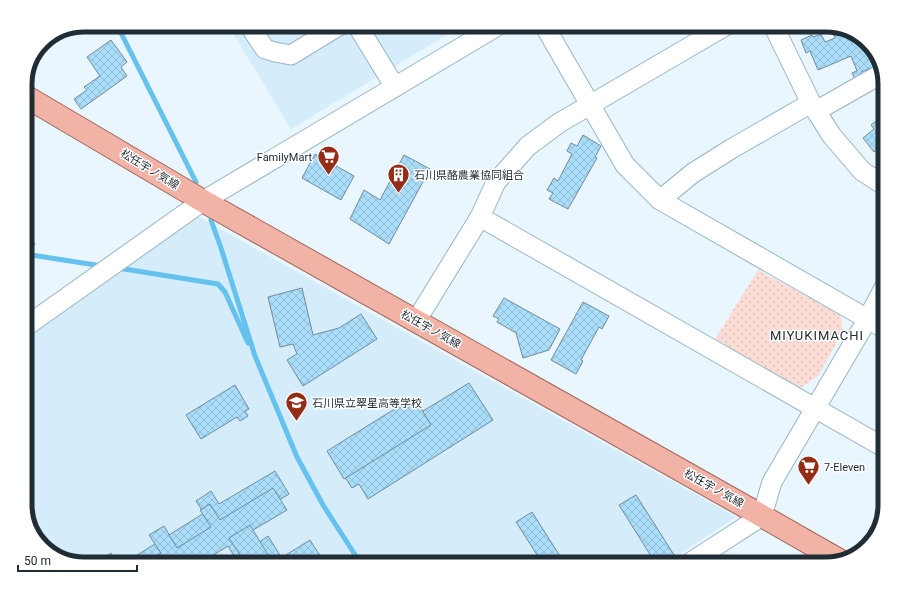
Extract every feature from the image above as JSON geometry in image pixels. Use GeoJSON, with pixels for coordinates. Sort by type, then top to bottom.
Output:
{"type":"FeatureCollection","features":[{"type":"Feature","properties":{"kind":"main road","name":"松任宇ノ気線"},"geometry":{"type":"LineString","coordinates":[[32,100],[203,201],[833,557]]}},
{"type":"Feature","properties":{"kind":"street"},"geometry":{"type":"LineString","coordinates":[[254,32],[265,49],[291,55],[329,32]]}},
{"type":"Feature","properties":{"kind":"street"},"geometry":{"type":"LineString","coordinates":[[361,32],[395,87]]}},
{"type":"Feature","properties":{"kind":"street"},"geometry":{"type":"LineString","coordinates":[[32,322],[203,201],[487,32]]}},
{"type":"Feature","properties":{"kind":"street"},"geometry":{"type":"LineString","coordinates":[[548,32],[625,165],[660,200],[878,325]]}},
{"type":"Feature","properties":{"kind":"street"},"geometry":{"type":"LineString","coordinates":[[416,321],[480,217],[496,182],[528,146],[559,123],[715,32]]}},
{"type":"Feature","properties":{"kind":"street"},"geometry":{"type":"LineString","coordinates":[[776,32],[814,107],[832,136],[862,171],[878,181]]}},
{"type":"Feature","properties":{"kind":"street"},"geometry":{"type":"LineString","coordinates":[[660,200],[693,173],[731,149],[877,76]]}},
{"type":"Feature","properties":{"kind":"street"},"geometry":{"type":"LineString","coordinates":[[480,217],[878,444]]}},
{"type":"Feature","properties":{"kind":"street"},"geometry":{"type":"LineString","coordinates":[[699,557],[762,516],[772,482],[868,320],[878,300]]}},
{"type":"Feature","properties":{"kind":"shaded area"},"geometry":{"type":"Polygon","coordinates":[[[232,32],[451,32],[291,129],[232,32]]]}},
{"type":"Feature","properties":{"kind":"shaded area","name":"石川県立翠星高等学校"},"geometry":{"type":"Polygon","coordinates":[[[192,213],[736,517],[676,557],[78,557],[61,552],[50,544],[39,531],[34,518],[32,508],[32,333],[192,213]]]}},
{"type":"Feature","properties":{"kind":"shaded area"},"geometry":{"type":"Polygon","coordinates":[[[758,270],[840,314],[843,331],[818,376],[800,388],[714,341],[758,270]]]}},
{"type":"Feature","properties":{"kind":"building"},"geometry":{"type":"Polygon","coordinates":[[[832,33],[849,37],[855,41],[869,55],[875,67],[861,72],[862,76],[855,79],[852,73],[857,71],[851,56],[818,70],[810,51],[806,53],[801,40],[812,35],[813,37],[821,34],[825,42],[835,38],[832,33]]]}},
{"type":"Feature","properties":{"kind":"building"},"geometry":{"type":"Polygon","coordinates":[[[111,40],[127,62],[121,67],[127,76],[81,109],[74,99],[87,90],[84,87],[100,76],[87,57],[111,40]]]}},
{"type":"Feature","properties":{"kind":"building"},"geometry":{"type":"Polygon","coordinates":[[[878,119],[878,151],[877,150],[874,152],[863,138],[874,129],[871,125],[878,119]]]}},
{"type":"Feature","properties":{"kind":"building"},"geometry":{"type":"Polygon","coordinates":[[[583,135],[601,146],[595,157],[597,158],[568,209],[549,199],[553,193],[547,190],[554,178],[558,181],[572,154],[567,151],[571,143],[577,146],[583,135]]]}},
{"type":"Feature","properties":{"kind":"building","name":"FamilyMart"},"geometry":{"type":"Polygon","coordinates":[[[315,154],[354,176],[341,200],[302,178],[315,154]]]}},
{"type":"Feature","properties":{"kind":"building","name":"石川県酪農業協同組合"},"geometry":{"type":"Polygon","coordinates":[[[404,155],[430,169],[389,244],[350,219],[364,190],[380,200],[404,155]]]}},
{"type":"Feature","properties":{"kind":"building"},"geometry":{"type":"Polygon","coordinates":[[[32,236],[33,236],[35,245],[32,245],[32,236]]]}},
{"type":"Feature","properties":{"kind":"building"},"geometry":{"type":"Polygon","coordinates":[[[302,288],[313,335],[339,328],[361,314],[377,339],[303,386],[287,360],[297,354],[293,344],[280,347],[268,297],[302,288]]]}},
{"type":"Feature","properties":{"kind":"building"},"geometry":{"type":"Polygon","coordinates":[[[504,298],[560,329],[549,350],[523,358],[516,333],[497,322],[499,319],[493,316],[504,298]]]}},
{"type":"Feature","properties":{"kind":"building"},"geometry":{"type":"Polygon","coordinates":[[[583,302],[609,316],[602,329],[599,327],[581,360],[583,361],[576,374],[551,360],[583,302]]]}},
{"type":"Feature","properties":{"kind":"building"},"geometry":{"type":"Polygon","coordinates":[[[469,383],[493,420],[368,499],[359,484],[352,488],[334,460],[367,440],[369,444],[469,383]]]}},
{"type":"Feature","properties":{"kind":"building"},"geometry":{"type":"Polygon","coordinates":[[[235,385],[249,409],[245,411],[248,416],[240,421],[237,417],[201,439],[186,415],[235,385]]]}},
{"type":"Feature","properties":{"kind":"building"},"geometry":{"type":"Polygon","coordinates":[[[414,397],[431,425],[344,479],[327,451],[414,397]]]}},
{"type":"Feature","properties":{"kind":"building"},"geometry":{"type":"Polygon","coordinates":[[[275,471],[289,494],[188,557],[134,557],[204,513],[196,501],[211,491],[219,504],[275,471]]]}},
{"type":"Feature","properties":{"kind":"building"},"geometry":{"type":"Polygon","coordinates":[[[273,488],[287,510],[248,533],[255,545],[268,536],[281,557],[235,557],[228,546],[210,557],[154,557],[161,553],[149,535],[164,526],[177,548],[211,527],[200,510],[210,504],[220,520],[273,488]]]}},
{"type":"Feature","properties":{"kind":"building"},"geometry":{"type":"Polygon","coordinates":[[[636,495],[675,557],[652,557],[619,505],[636,495]]]}},
{"type":"Feature","properties":{"kind":"building"},"geometry":{"type":"Polygon","coordinates":[[[532,512],[561,557],[538,557],[516,522],[532,512]]]}},
{"type":"Feature","properties":{"kind":"building"},"geometry":{"type":"Polygon","coordinates":[[[250,525],[269,557],[241,557],[229,538],[250,525]]]}},
{"type":"Feature","properties":{"kind":"building"},"geometry":{"type":"Polygon","coordinates":[[[310,540],[321,557],[283,557],[310,540]]]}},
{"type":"Feature","properties":{"kind":"building"},"geometry":{"type":"Polygon","coordinates":[[[111,553],[114,557],[104,557],[111,553]]]}},
{"type":"Feature","properties":{"kind":"waterway"},"geometry":{"type":"LineString","coordinates":[[121,32],[196,182]]}},
{"type":"Feature","properties":{"kind":"waterway"},"geometry":{"type":"LineString","coordinates":[[211,220],[255,356],[297,457],[323,505],[356,557]]}},
{"type":"Feature","properties":{"kind":"waterway"},"geometry":{"type":"LineString","coordinates":[[32,255],[102,266]]}},
{"type":"Feature","properties":{"kind":"waterway"},"geometry":{"type":"LineString","coordinates":[[118,268],[218,284],[225,292],[248,343]]}},
{"type":"Feature","properties":{"kind":"place","name":"FamilyMart"},"geometry":{"type":"Point","coordinates":[328,176]}},
{"type":"Feature","properties":{"kind":"place","name":"石川県酪農業協同組合"},"geometry":{"type":"Point","coordinates":[399,194]}},
{"type":"Feature","properties":{"kind":"place","name":"石川県立翠星高等学校"},"geometry":{"type":"Point","coordinates":[296,422]}},
{"type":"Feature","properties":{"kind":"place","name":"7-Eleven"},"geometry":{"type":"Point","coordinates":[808,486]}},
{"type":"Feature","properties":{"kind":"district","name":"MIYUKIMACHI"},"geometry":{"type":"Point","coordinates":[817,335]}}]}
